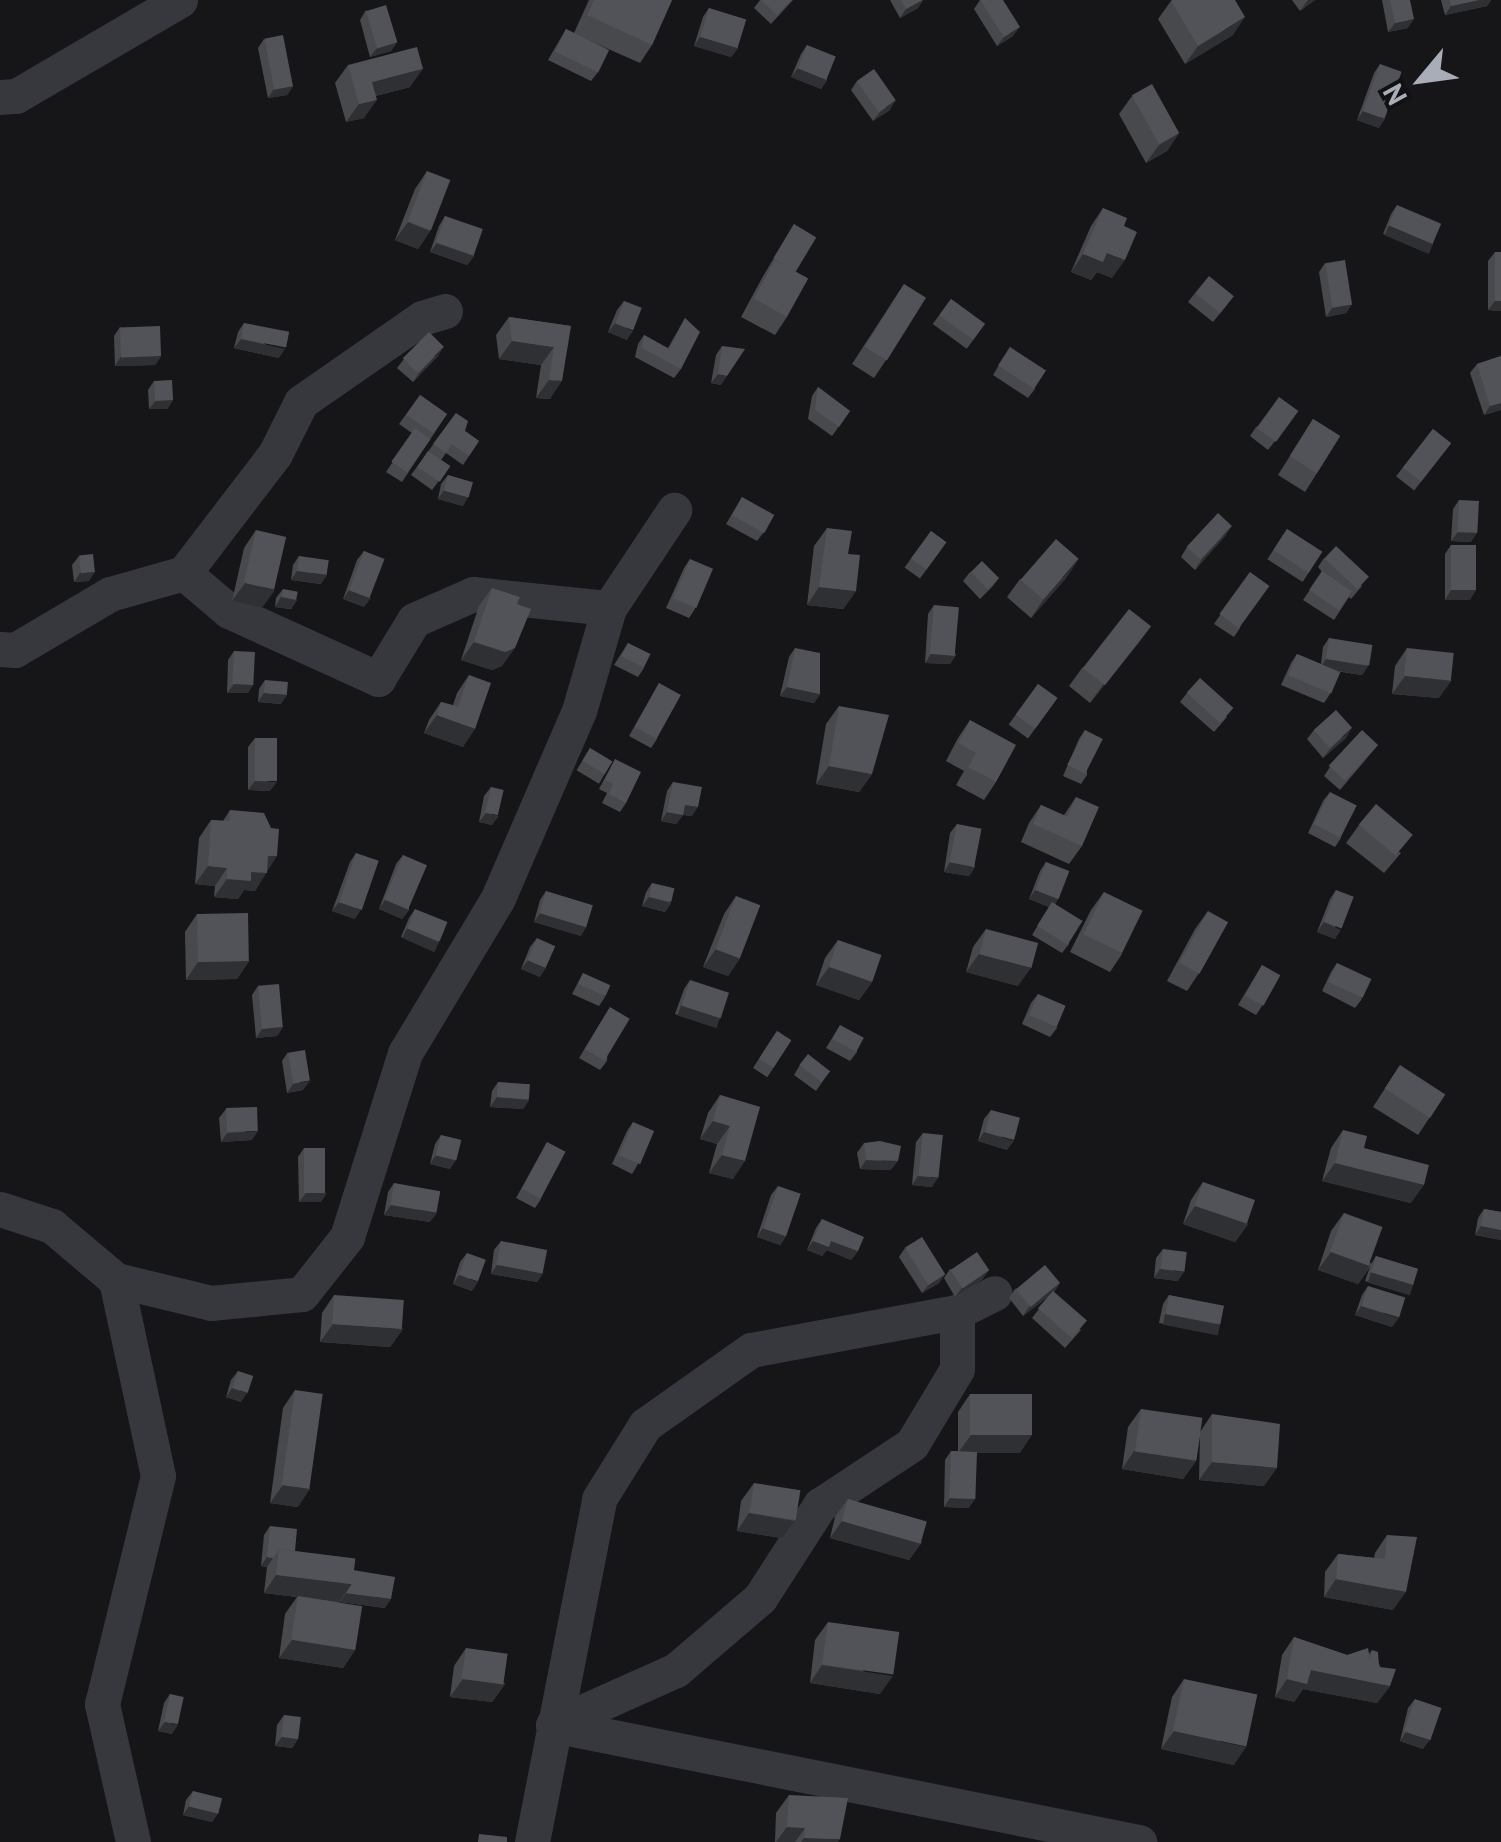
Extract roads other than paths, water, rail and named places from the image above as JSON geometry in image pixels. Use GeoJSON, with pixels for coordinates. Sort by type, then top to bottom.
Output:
{"type":"FeatureCollection","features":[{"type":"Feature","properties":{"kind":"street"},"geometry":{"type":"LineString","coordinates":[[0,97],[16,96],[180,0]]}},
{"type":"Feature","properties":{"kind":"street"},"geometry":{"type":"LineString","coordinates":[[0,649],[15,650],[110,594],[184,572],[275,454],[301,402],[422,318],[445,311]]}},
{"type":"Feature","properties":{"kind":"street"},"geometry":{"type":"LineString","coordinates":[[0,1209],[52,1226],[116,1280],[211,1304],[302,1294],[347,1236],[405,1053],[498,898],[579,710],[609,608],[674,510]]}},
{"type":"Feature","properties":{"kind":"street"},"geometry":{"type":"LineString","coordinates":[[184,572],[228,611],[378,679],[414,620],[473,594],[609,608]]}},
{"type":"Feature","properties":{"kind":"street"},"geometry":{"type":"LineString","coordinates":[[116,1280],[158,1476],[102,1704],[133,1842]]}},
{"type":"Feature","properties":{"kind":"street"},"geometry":{"type":"LineString","coordinates":[[532,1842],[599,1499],[645,1425],[751,1350],[958,1312],[995,1292]]}},
{"type":"Feature","properties":{"kind":"street"},"geometry":{"type":"LineString","coordinates":[[553,1725],[676,1670],[760,1598],[820,1505],[912,1444],[957,1369],[958,1312]]}},
{"type":"Feature","properties":{"kind":"street"},"geometry":{"type":"LineString","coordinates":[[553,1725],[1139,1842]]}}]}
